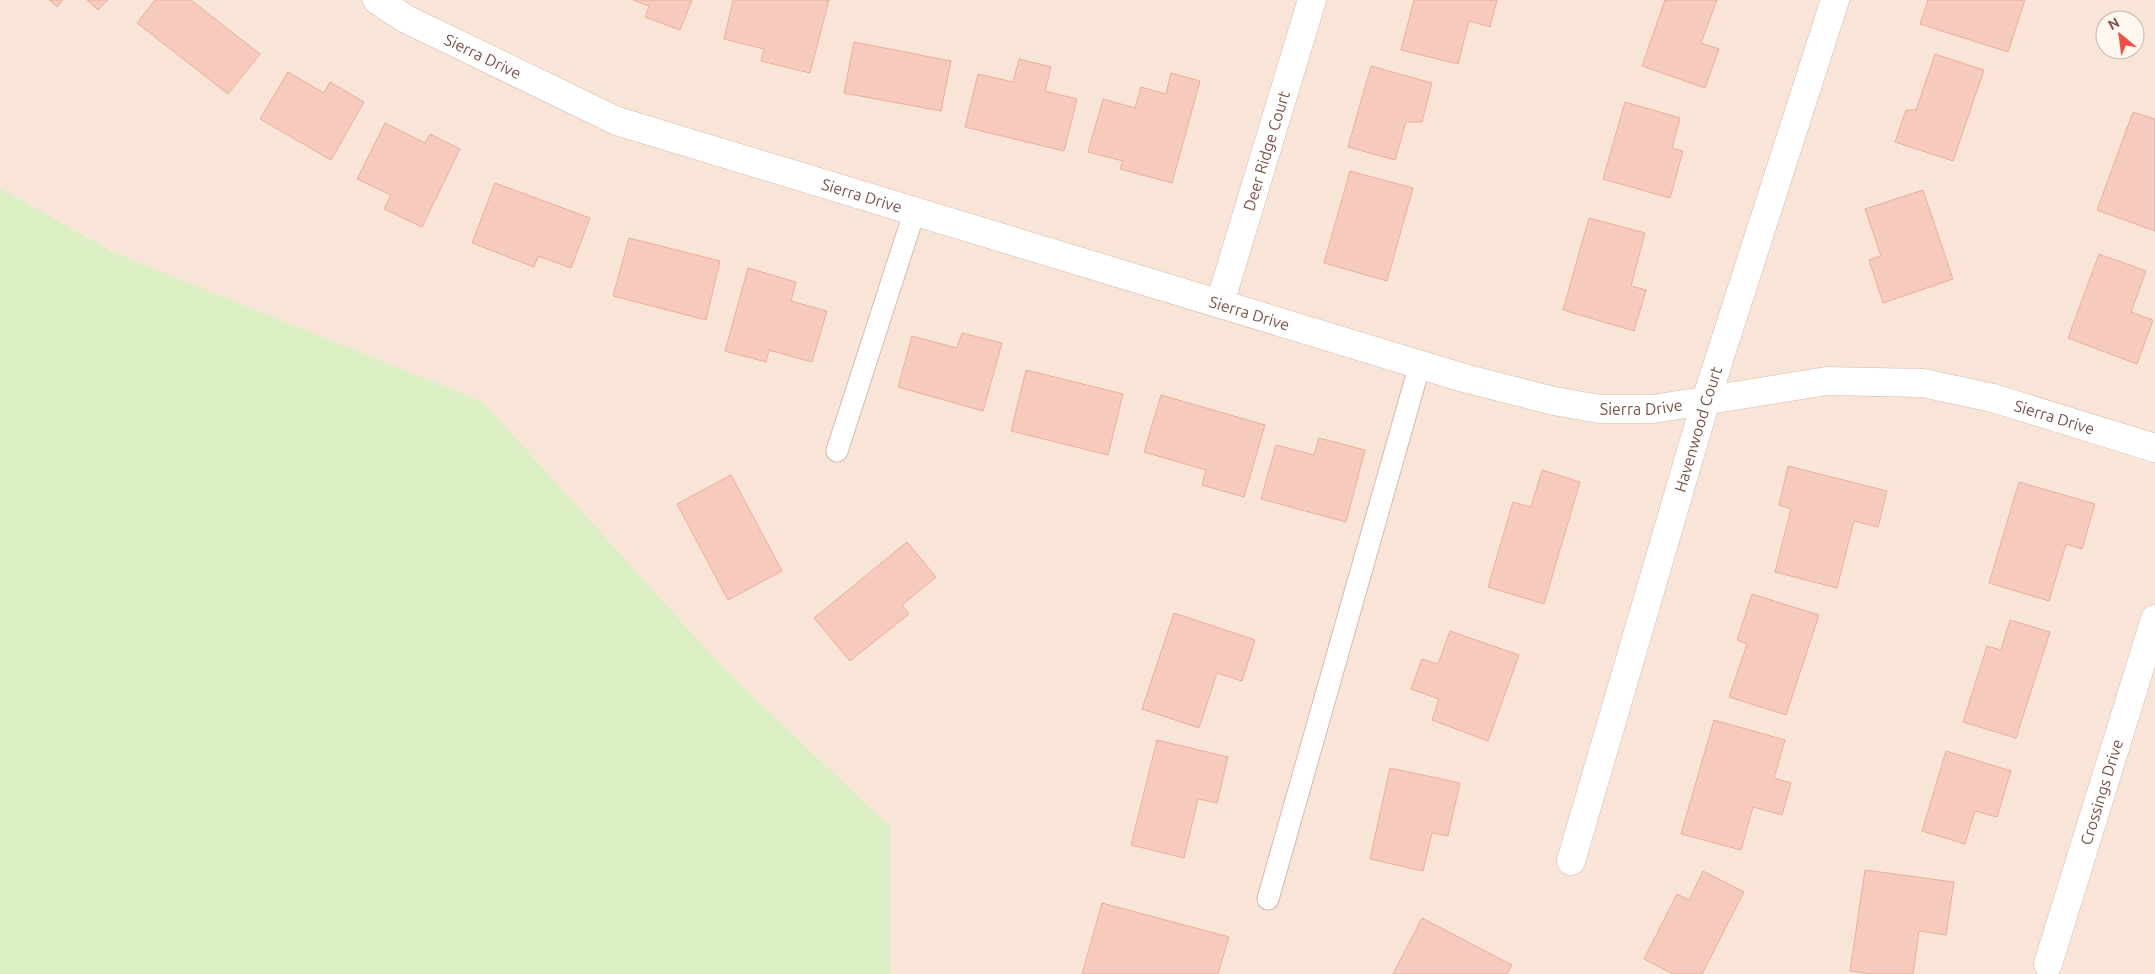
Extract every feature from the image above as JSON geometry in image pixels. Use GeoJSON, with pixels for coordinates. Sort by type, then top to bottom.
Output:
{"type":"FeatureCollection","features":[{"type":"Feature","properties":{"kind":"street","name":"Sierra Drive"},"geometry":{"type":"LineString","coordinates":[[377,0],[406,19],[616,121],[1420,364],[1554,401],[1600,409],[1653,409],[1827,381],[1923,383],[1993,398],[2155,448]]}},
{"type":"Feature","properties":{"kind":"street","name":"Deer Ridge Court"},"geometry":{"type":"LineString","coordinates":[[1220,303],[1312,0]]}},
{"type":"Feature","properties":{"kind":"street","name":"Havenwood Court"},"geometry":{"type":"LineString","coordinates":[[1571,861],[1706,400],[1835,0]]}},
{"type":"Feature","properties":{"kind":"street","name":"Crossings Drive"},"geometry":{"type":"LineString","coordinates":[[2048,964],[2155,620]]}},
{"type":"Feature","properties":{"kind":"lane"},"geometry":{"type":"LineString","coordinates":[[837,451],[915,210]]}},
{"type":"Feature","properties":{"kind":"lane"},"geometry":{"type":"LineString","coordinates":[[1268,899],[1420,364]]}},
{"type":"Feature","properties":{"kind":"shaded area"},"geometry":{"type":"Polygon","coordinates":[[[0,0],[2155,0],[2155,974],[891,974],[889,827],[723,668],[115,253],[0,188],[0,0]]]}},
{"type":"Feature","properties":{"kind":"green space"},"geometry":{"type":"Polygon","coordinates":[[[0,188],[115,253],[483,402],[723,668],[890,827],[891,974],[0,974],[0,188]]]}},
{"type":"Feature","properties":{"kind":"building"},"geometry":{"type":"Polygon","coordinates":[[[49,0],[63,0],[57,7],[49,0]]]}},
{"type":"Feature","properties":{"kind":"building"},"geometry":{"type":"Polygon","coordinates":[[[87,0],[108,0],[98,10],[87,0]]]}},
{"type":"Feature","properties":{"kind":"building"},"geometry":{"type":"Polygon","coordinates":[[[155,0],[191,0],[260,54],[228,94],[137,23],[155,0]]]}},
{"type":"Feature","properties":{"kind":"building"},"geometry":{"type":"Polygon","coordinates":[[[633,0],[692,0],[680,30],[645,17],[649,6],[633,0]]]}},
{"type":"Feature","properties":{"kind":"building"},"geometry":{"type":"Polygon","coordinates":[[[733,0],[829,0],[810,73],[761,61],[764,49],[724,39],[733,0]]]}},
{"type":"Feature","properties":{"kind":"building"},"geometry":{"type":"Polygon","coordinates":[[[1414,0],[1497,0],[1490,27],[1469,21],[1458,64],[1401,50],[1414,0]]]}},
{"type":"Feature","properties":{"kind":"building"},"geometry":{"type":"Polygon","coordinates":[[[1665,0],[1717,0],[1701,43],[1719,49],[1705,88],[1642,66],[1665,0]]]}},
{"type":"Feature","properties":{"kind":"building"},"geometry":{"type":"Polygon","coordinates":[[[1928,0],[2025,0],[2008,52],[1920,24],[1928,0]]]}},
{"type":"Feature","properties":{"kind":"building"},"geometry":{"type":"Polygon","coordinates":[[[854,42],[951,61],[941,111],[844,93],[854,42]]]}},
{"type":"Feature","properties":{"kind":"building"},"geometry":{"type":"Polygon","coordinates":[[[1935,54],[1984,70],[1953,161],[1895,142],[1906,110],[1916,110],[1935,54]]]}},
{"type":"Feature","properties":{"kind":"building"},"geometry":{"type":"Polygon","coordinates":[[[1019,59],[1051,67],[1045,91],[1077,99],[1064,151],[965,127],[978,74],[1013,82],[1019,59]]]}},
{"type":"Feature","properties":{"kind":"building"},"geometry":{"type":"Polygon","coordinates":[[[1371,66],[1432,83],[1422,122],[1406,122],[1395,160],[1348,147],[1371,66]]]}},
{"type":"Feature","properties":{"kind":"building"},"geometry":{"type":"Polygon","coordinates":[[[288,72],[324,93],[330,82],[364,102],[331,160],[260,119],[288,72]]]}},
{"type":"Feature","properties":{"kind":"building"},"geometry":{"type":"Polygon","coordinates":[[[1171,73],[1200,81],[1172,183],[1120,169],[1123,161],[1088,152],[1103,99],[1135,108],[1141,87],[1166,94],[1171,73]]]}},
{"type":"Feature","properties":{"kind":"building"},"geometry":{"type":"Polygon","coordinates":[[[1625,102],[1680,118],[1672,148],[1683,151],[1670,198],[1603,179],[1625,102]]]}},
{"type":"Feature","properties":{"kind":"building"},"geometry":{"type":"Polygon","coordinates":[[[2133,112],[2155,119],[2155,231],[2097,210],[2133,112]]]}},
{"type":"Feature","properties":{"kind":"building"},"geometry":{"type":"Polygon","coordinates":[[[385,123],[425,143],[430,134],[460,149],[422,227],[384,209],[391,195],[357,179],[385,123]]]}},
{"type":"Feature","properties":{"kind":"building"},"geometry":{"type":"Polygon","coordinates":[[[1350,171],[1413,188],[1387,281],[1324,263],[1350,171]]]}},
{"type":"Feature","properties":{"kind":"building"},"geometry":{"type":"Polygon","coordinates":[[[495,183],[590,218],[571,268],[538,256],[534,267],[472,243],[495,183]]]}},
{"type":"Feature","properties":{"kind":"building"},"geometry":{"type":"Polygon","coordinates":[[[1923,190],[1953,279],[1883,303],[1869,260],[1881,256],[1865,209],[1923,190]]]}},
{"type":"Feature","properties":{"kind":"building"},"geometry":{"type":"Polygon","coordinates":[[[1589,218],[1645,233],[1631,286],[1646,290],[1634,331],[1563,310],[1589,218]]]}},
{"type":"Feature","properties":{"kind":"building"},"geometry":{"type":"Polygon","coordinates":[[[629,238],[720,261],[706,320],[613,296],[629,238]]]}},
{"type":"Feature","properties":{"kind":"building"},"geometry":{"type":"Polygon","coordinates":[[[2099,254],[2146,271],[2131,312],[2153,320],[2137,364],[2068,338],[2099,254]]]}},
{"type":"Feature","properties":{"kind":"building"},"geometry":{"type":"Polygon","coordinates":[[[748,268],[796,282],[791,301],[827,311],[812,362],[769,350],[766,362],[725,351],[748,268]]]}},
{"type":"Feature","properties":{"kind":"building"},"geometry":{"type":"Polygon","coordinates":[[[962,333],[1002,343],[983,411],[898,387],[912,336],[957,348],[962,333]]]}},
{"type":"Feature","properties":{"kind":"building"},"geometry":{"type":"Polygon","coordinates":[[[1026,370],[1123,394],[1108,455],[1011,431],[1026,370]]]}},
{"type":"Feature","properties":{"kind":"building"},"geometry":{"type":"Polygon","coordinates":[[[1161,395],[1265,425],[1244,497],[1202,485],[1206,470],[1144,452],[1161,395]]]}},
{"type":"Feature","properties":{"kind":"building"},"geometry":{"type":"Polygon","coordinates":[[[1319,438],[1365,450],[1346,522],[1261,499],[1276,445],[1314,455],[1319,438]]]}},
{"type":"Feature","properties":{"kind":"building"},"geometry":{"type":"Polygon","coordinates":[[[1788,466],[1887,491],[1878,527],[1854,521],[1837,588],[1775,572],[1791,509],[1779,505],[1788,466]]]}},
{"type":"Feature","properties":{"kind":"building"},"geometry":{"type":"Polygon","coordinates":[[[1542,470],[1580,482],[1544,604],[1488,587],[1513,502],[1531,507],[1542,470]]]}},
{"type":"Feature","properties":{"kind":"building"},"geometry":{"type":"Polygon","coordinates":[[[731,475],[782,571],[728,600],[677,504],[731,475]]]}},
{"type":"Feature","properties":{"kind":"building"},"geometry":{"type":"Polygon","coordinates":[[[2019,482],[2095,504],[2082,549],[2066,544],[2049,601],[1989,583],[2019,482]]]}},
{"type":"Feature","properties":{"kind":"building"},"geometry":{"type":"Polygon","coordinates":[[[907,542],[936,577],[902,605],[909,614],[850,661],[814,618],[907,542]]]}},
{"type":"Feature","properties":{"kind":"building"},"geometry":{"type":"Polygon","coordinates":[[[1752,594],[1819,615],[1786,715],[1729,697],[1747,644],[1737,640],[1752,594]]]}},
{"type":"Feature","properties":{"kind":"building"},"geometry":{"type":"Polygon","coordinates":[[[1174,613],[1255,640],[1242,681],[1217,673],[1199,728],[1142,709],[1174,613]]]}},
{"type":"Feature","properties":{"kind":"building"},"geometry":{"type":"Polygon","coordinates":[[[2010,620],[2050,632],[2016,738],[1963,722],[1987,646],[2001,650],[2010,620]]]}},
{"type":"Feature","properties":{"kind":"building"},"geometry":{"type":"Polygon","coordinates":[[[1450,631],[1519,655],[1488,741],[1432,720],[1439,699],[1411,689],[1422,659],[1438,664],[1450,631]]]}},
{"type":"Feature","properties":{"kind":"building"},"geometry":{"type":"Polygon","coordinates":[[[1714,720],[1785,740],[1774,778],[1791,783],[1782,815],[1753,807],[1741,850],[1681,834],[1714,720]]]}},
{"type":"Feature","properties":{"kind":"building"},"geometry":{"type":"Polygon","coordinates":[[[1157,740],[1228,757],[1217,803],[1198,799],[1184,858],[1131,845],[1157,740]]]}},
{"type":"Feature","properties":{"kind":"building"},"geometry":{"type":"Polygon","coordinates":[[[1946,751],[2011,771],[1997,817],[1975,811],[1965,844],[1922,831],[1946,751]]]}},
{"type":"Feature","properties":{"kind":"building"},"geometry":{"type":"Polygon","coordinates":[[[1390,768],[1460,783],[1448,836],[1432,833],[1423,871],[1370,859],[1390,768]]]}},
{"type":"Feature","properties":{"kind":"building"},"geometry":{"type":"Polygon","coordinates":[[[1865,870],[1954,882],[1946,935],[1919,931],[1913,974],[1872,974],[1850,971],[1865,870]]]}},
{"type":"Feature","properties":{"kind":"building"},"geometry":{"type":"Polygon","coordinates":[[[1703,871],[1744,892],[1702,974],[1673,974],[1644,959],[1677,894],[1689,900],[1703,871]]]}},
{"type":"Feature","properties":{"kind":"building"},"geometry":{"type":"Polygon","coordinates":[[[1102,903],[1229,937],[1218,974],[1082,974],[1102,903]]]}},
{"type":"Feature","properties":{"kind":"building"},"geometry":{"type":"Polygon","coordinates":[[[1422,918],[1512,965],[1507,974],[1393,974],[1422,918]]]}}]}
